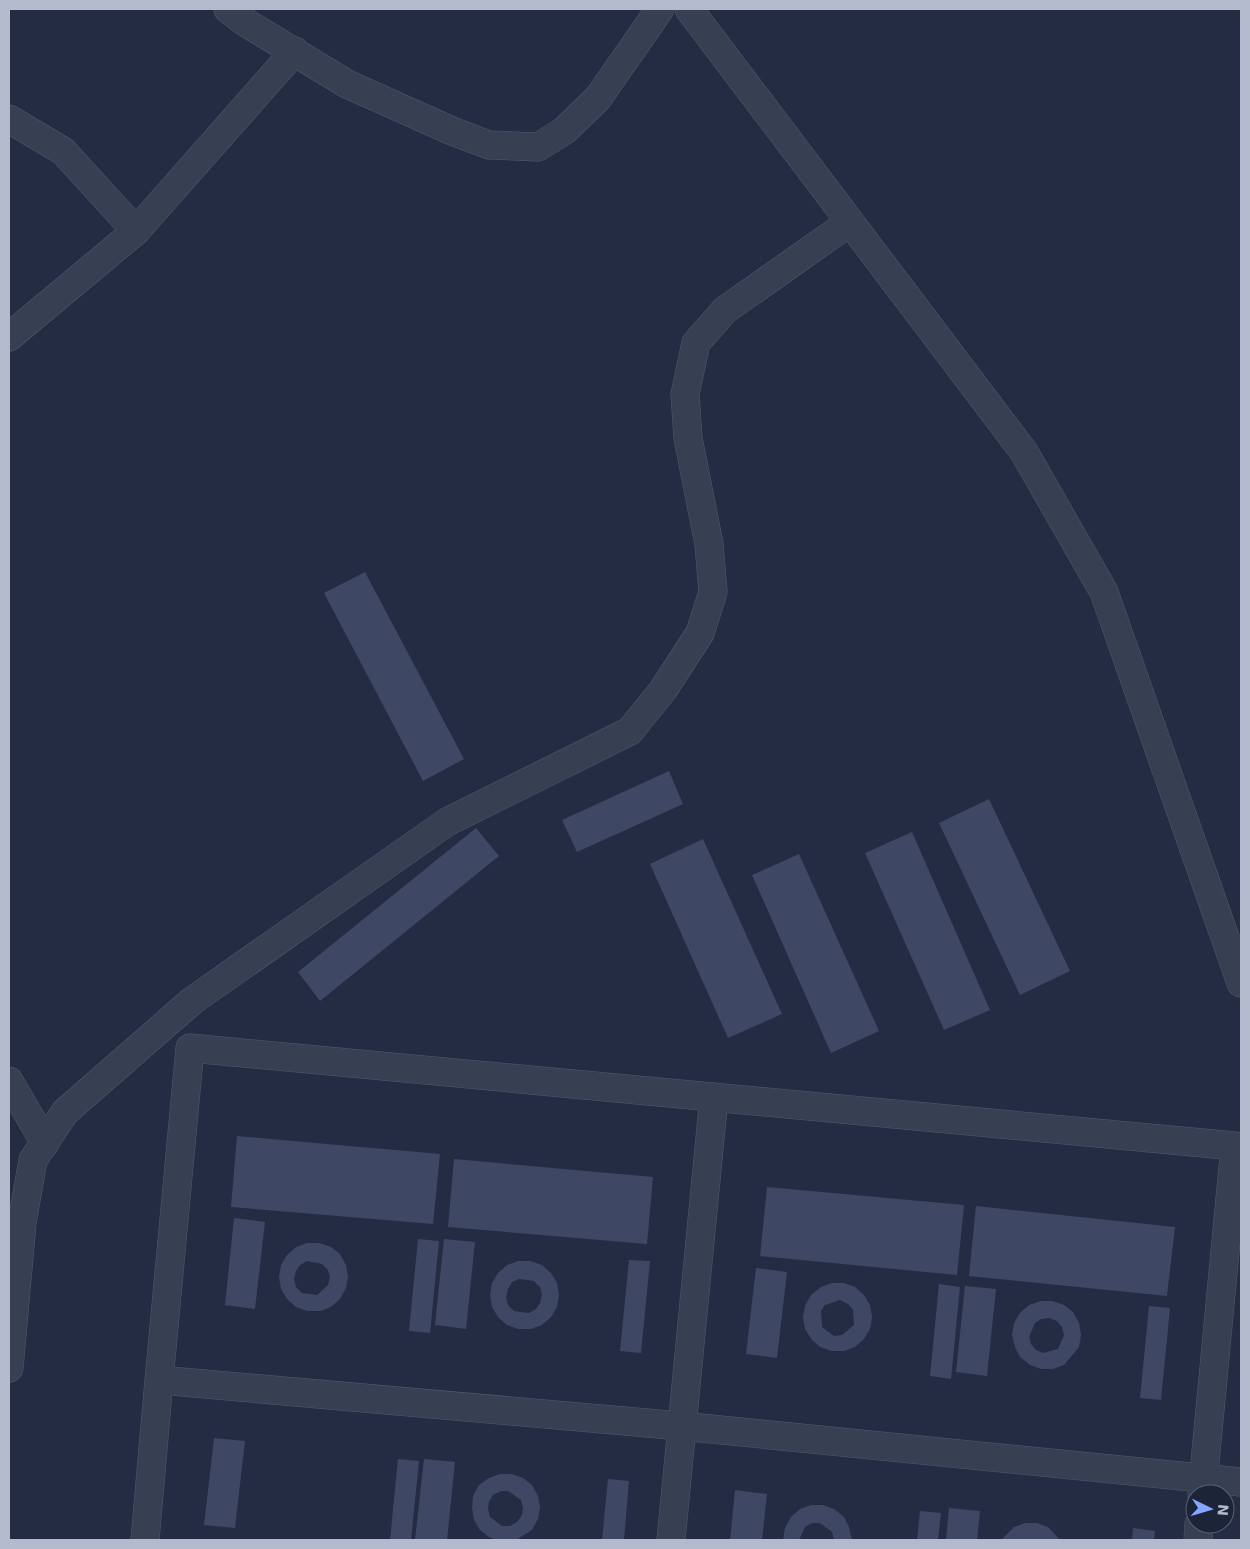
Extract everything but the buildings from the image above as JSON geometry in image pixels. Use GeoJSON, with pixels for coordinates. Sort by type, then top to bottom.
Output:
{"type":"FeatureCollection","features":[{"type":"Feature","properties":{"kind":"street"},"geometry":{"type":"LineString","coordinates":[[228,9],[245,22],[347,84],[452,131],[489,145],[538,147],[564,131],[598,98],[660,9]]}},
{"type":"Feature","properties":{"kind":"street"},"geometry":{"type":"LineString","coordinates":[[689,9],[1024,452],[1104,592],[1241,983]]}},
{"type":"Feature","properties":{"kind":"street"},"geometry":{"type":"LineString","coordinates":[[9,337],[136,231],[295,51]]}},
{"type":"Feature","properties":{"kind":"street"},"geometry":{"type":"LineString","coordinates":[[11,124],[63,151],[136,231]]}},
{"type":"Feature","properties":{"kind":"street"},"geometry":{"type":"LineString","coordinates":[[9,1368],[22,1223],[33,1160],[66,1112],[192,1001],[447,822],[630,730],[663,690],[700,633],[713,592],[709,544],[688,438],[685,394],[696,343],[725,310],[850,222]]}},
{"type":"Feature","properties":{"kind":"street"},"geometry":{"type":"LineString","coordinates":[[145,1540],[190,1048],[1235,1146],[1203,1484]]}},
{"type":"Feature","properties":{"kind":"street"},"geometry":{"type":"LineString","coordinates":[[9,1081],[45,1143]]}},
{"type":"Feature","properties":{"kind":"street"},"geometry":{"type":"LineString","coordinates":[[671,1540],[714,1097]]}},
{"type":"Feature","properties":{"kind":"street"},"geometry":{"type":"LineString","coordinates":[[159,1380],[681,1426],[1186,1484]]}},
{"type":"Feature","properties":{"kind":"street"},"geometry":{"type":"LineString","coordinates":[[1222,1484],[1241,1482]]}}]}
